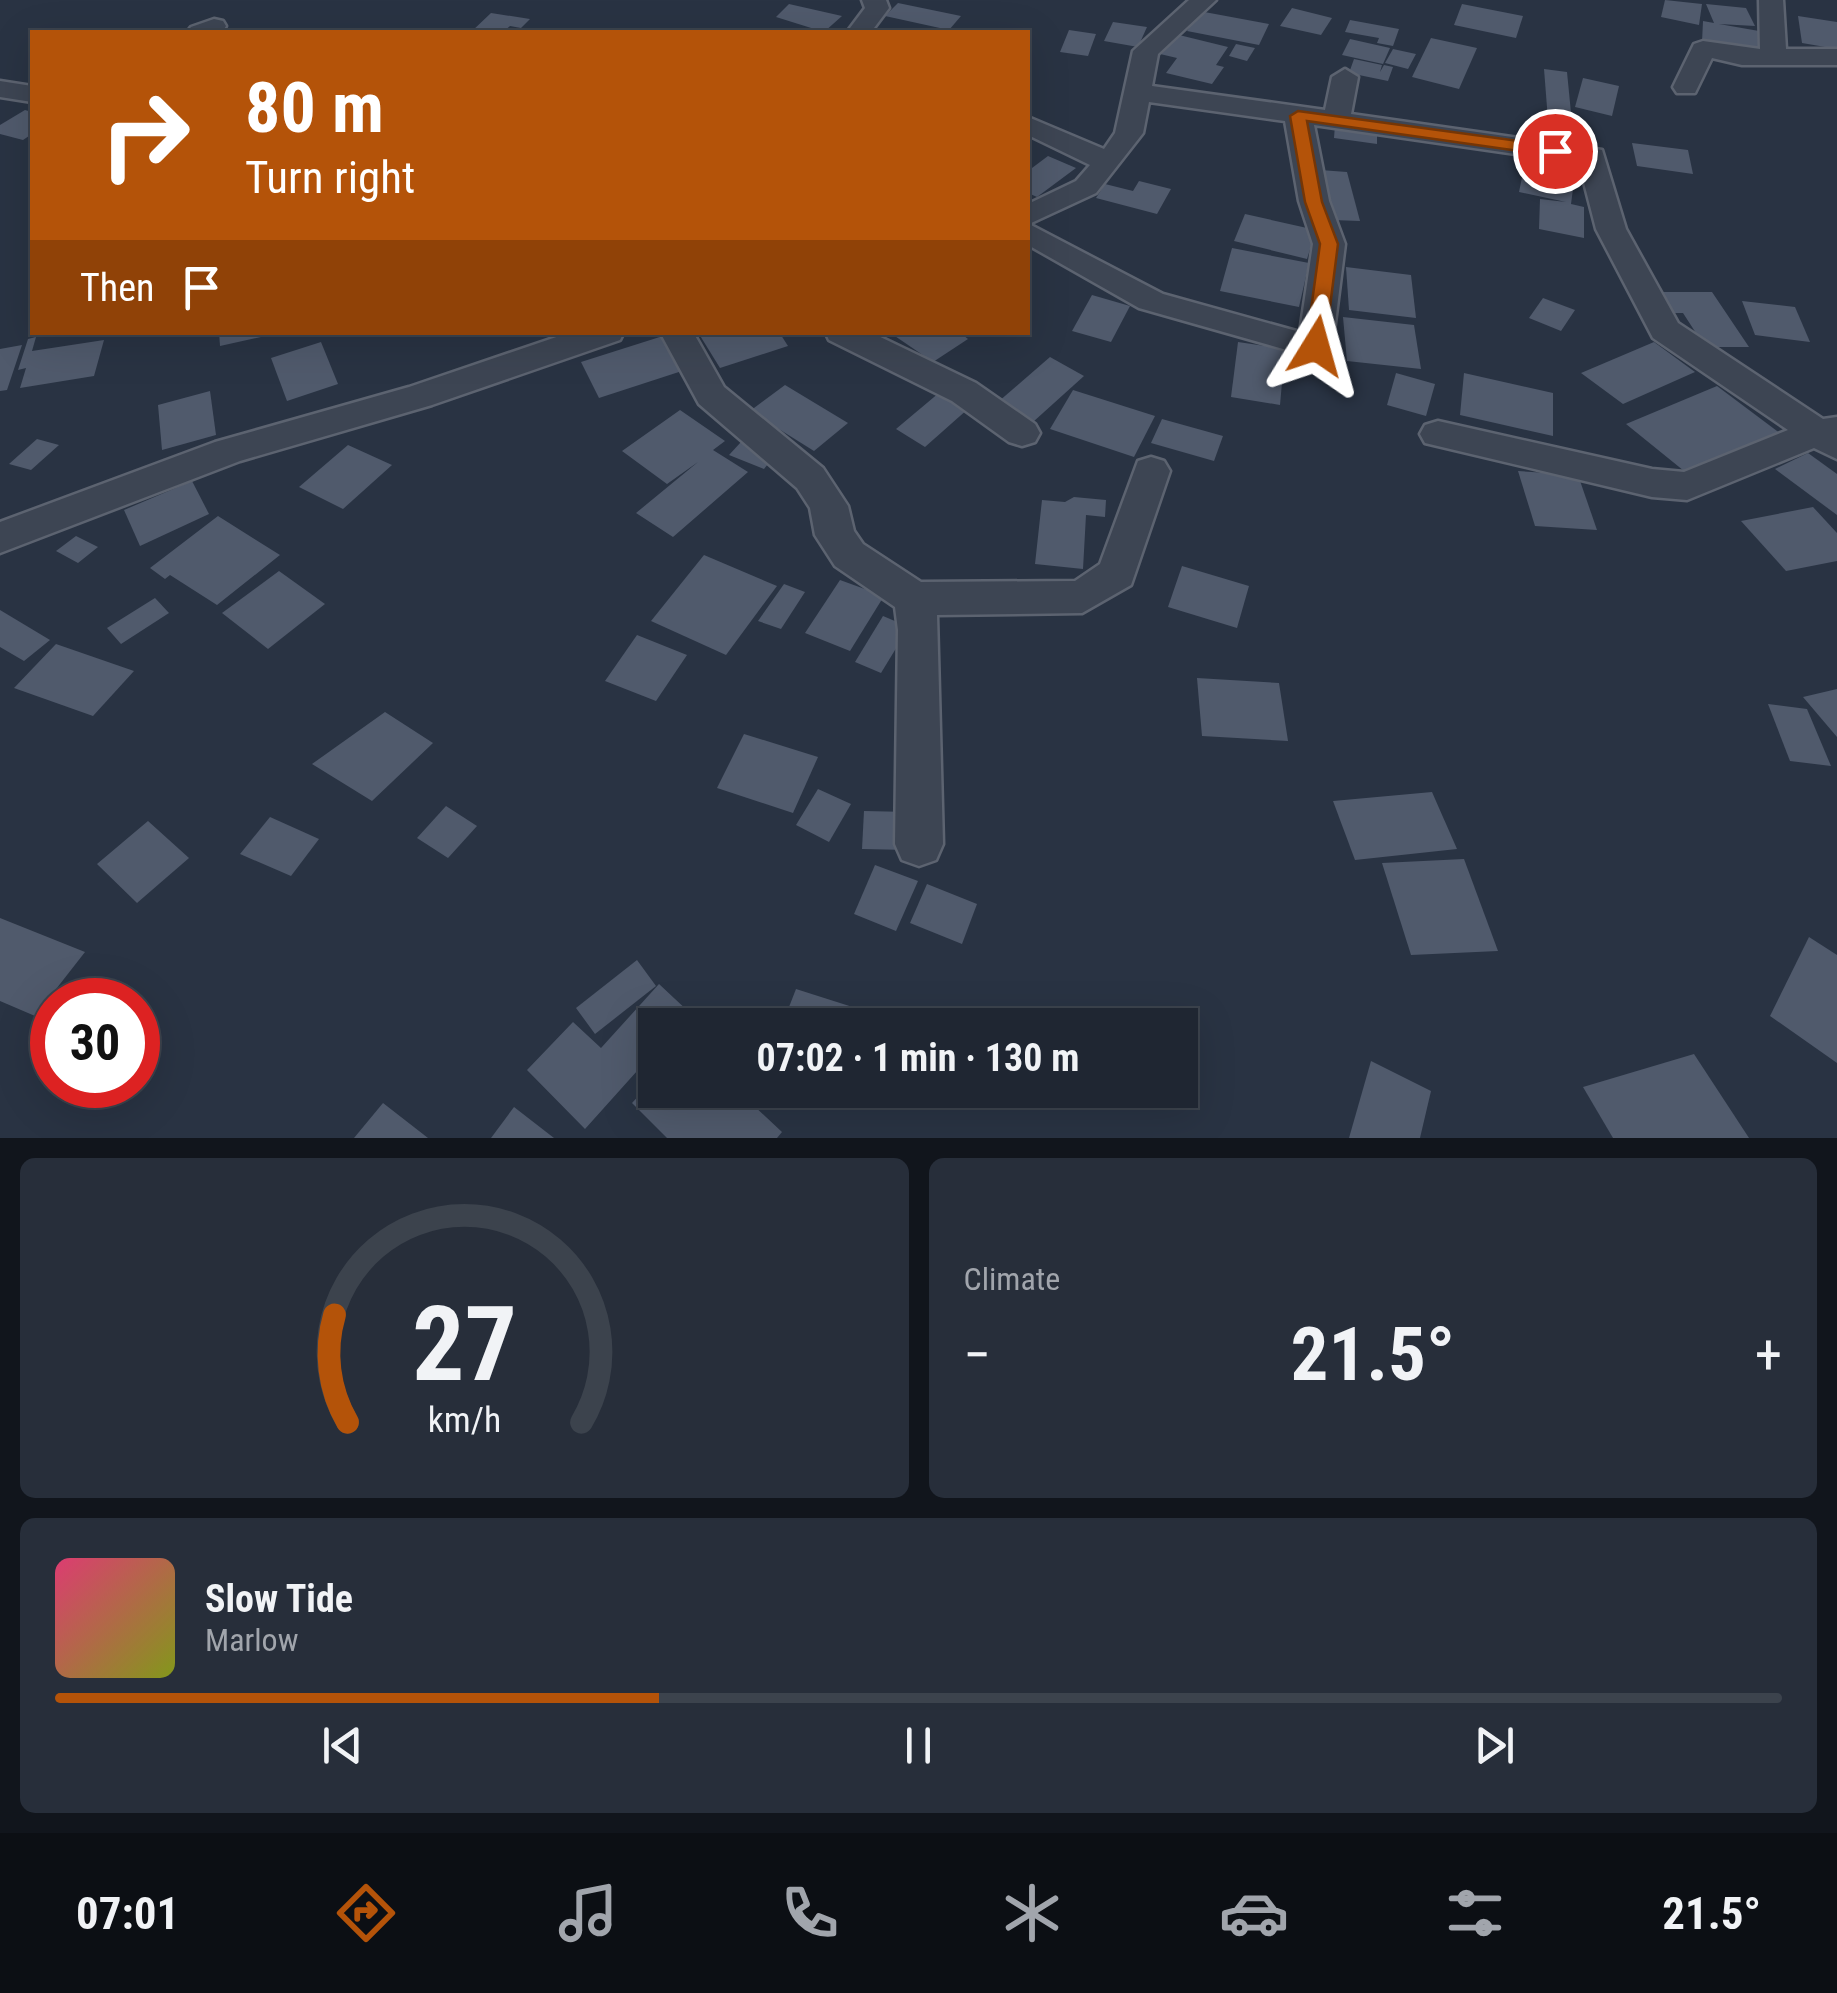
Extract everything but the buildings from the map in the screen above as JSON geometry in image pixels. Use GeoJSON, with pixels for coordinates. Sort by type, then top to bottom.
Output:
{"type":"FeatureCollection","features":[{"type":"Feature","properties":{"kind":"street"},"geometry":{"type":"LineString","coordinates":[[860,30],[877,8],[874,0]]}},
{"type":"Feature","properties":{"kind":"street"},"geometry":{"type":"LineString","coordinates":[[1030,213],[1086,186],[1108,162],[1129,133],[1146,51],[1204,0]]}},
{"type":"Feature","properties":{"kind":"street"},"geometry":{"type":"LineString","coordinates":[[1770,0],[1773,56]]}},
{"type":"Feature","properties":{"kind":"street"},"geometry":{"type":"LineString","coordinates":[[1686,87],[1703,50],[1742,57],[1837,56]]}},
{"type":"Feature","properties":{"kind":"street"},"geometry":{"type":"LineString","coordinates":[[1336,121],[1346,78]]}},
{"type":"Feature","properties":{"kind":"street"},"geometry":{"type":"LineString","coordinates":[[0,89],[30,94]]}},
{"type":"Feature","properties":{"kind":"street"},"geometry":{"type":"LineString","coordinates":[[1138,92],[1592,156],[1611,229],[1665,330],[1831,436]]}},
{"type":"Feature","properties":{"kind":"street"},"geometry":{"type":"LineString","coordinates":[[1030,235],[1151,301],[1316,346],[1329,244],[1314,202],[1298,116]]}},
{"type":"Feature","properties":{"kind":"street"},"geometry":{"type":"LineString","coordinates":[[1030,126],[1108,162]]}},
{"type":"Feature","properties":{"kind":"street"},"geometry":{"type":"LineString","coordinates":[[0,538],[228,451],[420,396],[599,335]]}},
{"type":"Feature","properties":{"kind":"street"},"geometry":{"type":"LineString","coordinates":[[678,335],[711,395],[810,478],[829,506],[835,535],[849,555],[914,599],[1082,597],[1117,574],[1151,471]]}},
{"type":"Feature","properties":{"kind":"street"},"geometry":{"type":"LineString","coordinates":[[847,335],[964,392],[1022,433]]}},
{"type":"Feature","properties":{"kind":"street"},"geometry":{"type":"LineString","coordinates":[[1438,434],[1615,472],[1652,484],[1686,486],[1831,436]]}},
{"type":"Feature","properties":{"kind":"street"},"geometry":{"type":"LineString","coordinates":[[914,599],[920,630],[920,844]]}},
{"type":"Feature","properties":{"kind":"route"},"geometry":{"type":"LineString","coordinates":[[1316,346],[1329,244],[1314,202],[1298,116],[1555,151]]}}]}
